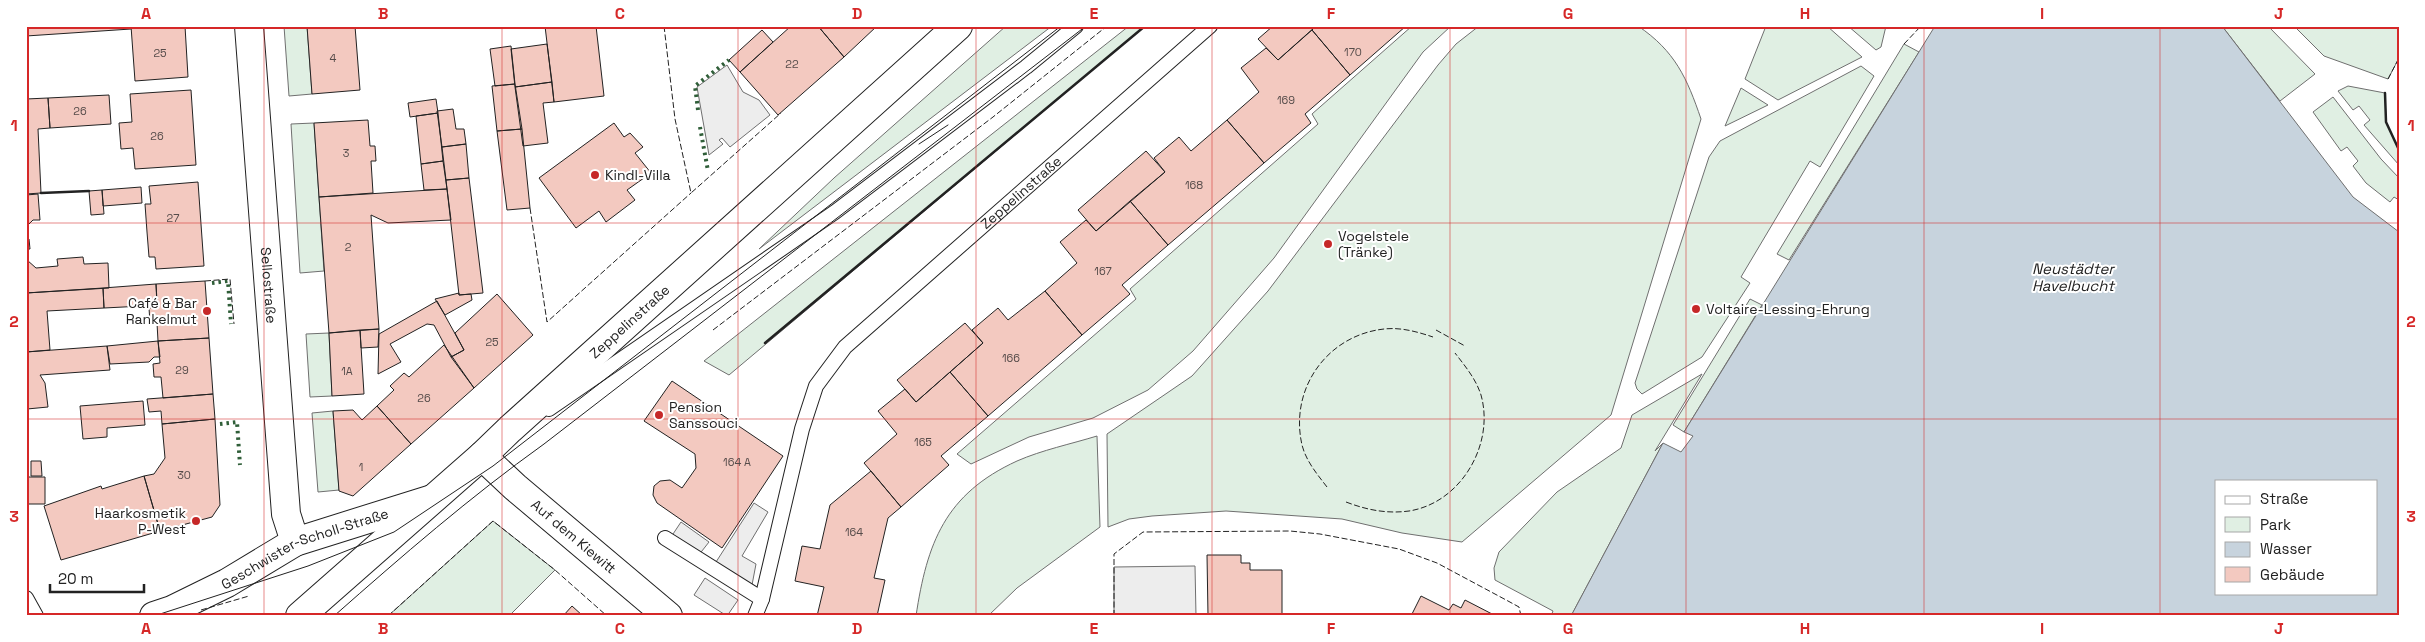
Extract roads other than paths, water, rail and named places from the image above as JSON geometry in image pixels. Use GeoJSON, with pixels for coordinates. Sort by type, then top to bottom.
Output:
{"type":"FeatureCollection","features":[{"type":"Feature","properties":{"kind":"street","name":"Sellostraße"},"geometry":{"type":"LineString","coordinates":[[248,26],[286,514],[295,542]]}},
{"type":"Feature","properties":{"kind":"street","name":"Zeppelinstraße"},"geometry":{"type":"LineString","coordinates":[[300,616],[482,456],[516,423],[958,26]]}},
{"type":"Feature","properties":{"kind":"street","name":"Auf dem Kiewitt"},"geometry":{"type":"LineString","coordinates":[[482,456],[514,487],[668,616]]}},
{"type":"Feature","properties":{"kind":"street","name":"Geschwister-Scholl-Straße"},"geometry":{"type":"LineString","coordinates":[[154,616],[172,610],[227,582],[295,542],[432,499]]}},
{"type":"Feature","properties":{"kind":"lane"},"geometry":{"type":"LineString","coordinates":[[482,456],[835,212],[1026,67],[1076,26]]}},
{"type":"Feature","properties":{"kind":"lane","name":"Zeppelinstraße"},"geometry":{"type":"LineString","coordinates":[[755,616],[762,599],[805,420],[816,386],[845,347],[1210,26]]}},
{"type":"Feature","properties":{"kind":"lane"},"geometry":{"type":"LineString","coordinates":[[665,538],[762,599]]}},
{"type":"Feature","properties":{"kind":"lane"},"geometry":{"type":"LineString","coordinates":[[26,598],[36,616]]}},
{"type":"Feature","properties":{"kind":"water","name":"Neustädter Havelbucht"},"geometry":{"type":"Polygon","coordinates":[[[1935,26],[2222,26],[2353,197],[2399,232],[2399,616],[1571,616],[1663,443],[1681,452],[1693,436],[1684,432],[1935,26]]]}},
{"type":"Feature","properties":{"kind":"tram line"},"geometry":{"type":"LineString","coordinates":[[154,616],[308,566],[394,532],[493,466],[1061,26]]}},
{"type":"Feature","properties":{"kind":"tram line"},"geometry":{"type":"LineString","coordinates":[[334,616],[463,506],[1086,26]]}},
{"type":"Feature","properties":{"kind":"tram line"},"geometry":{"type":"LineString","coordinates":[[919,144],[948,125]]}},
{"type":"Feature","properties":{"kind":"place","name":"Kindl-Villa"},"geometry":{"type":"Point","coordinates":[595,175]}},
{"type":"Feature","properties":{"kind":"place","name":"Vogelstele (Tränke)"},"geometry":{"type":"Point","coordinates":[1328,244]}},
{"type":"Feature","properties":{"kind":"place","name":"Voltaire-Lessing-Ehrung"},"geometry":{"type":"Point","coordinates":[1696,309]}},
{"type":"Feature","properties":{"kind":"place","name":"Café & Bar Rankelmut"},"geometry":{"type":"Point","coordinates":[207,311]}},
{"type":"Feature","properties":{"kind":"place","name":"Pension Sanssouci"},"geometry":{"type":"Point","coordinates":[659,415]}},
{"type":"Feature","properties":{"kind":"place","name":"Haarkosmetik P-West"},"geometry":{"type":"Point","coordinates":[196,521]}}]}
